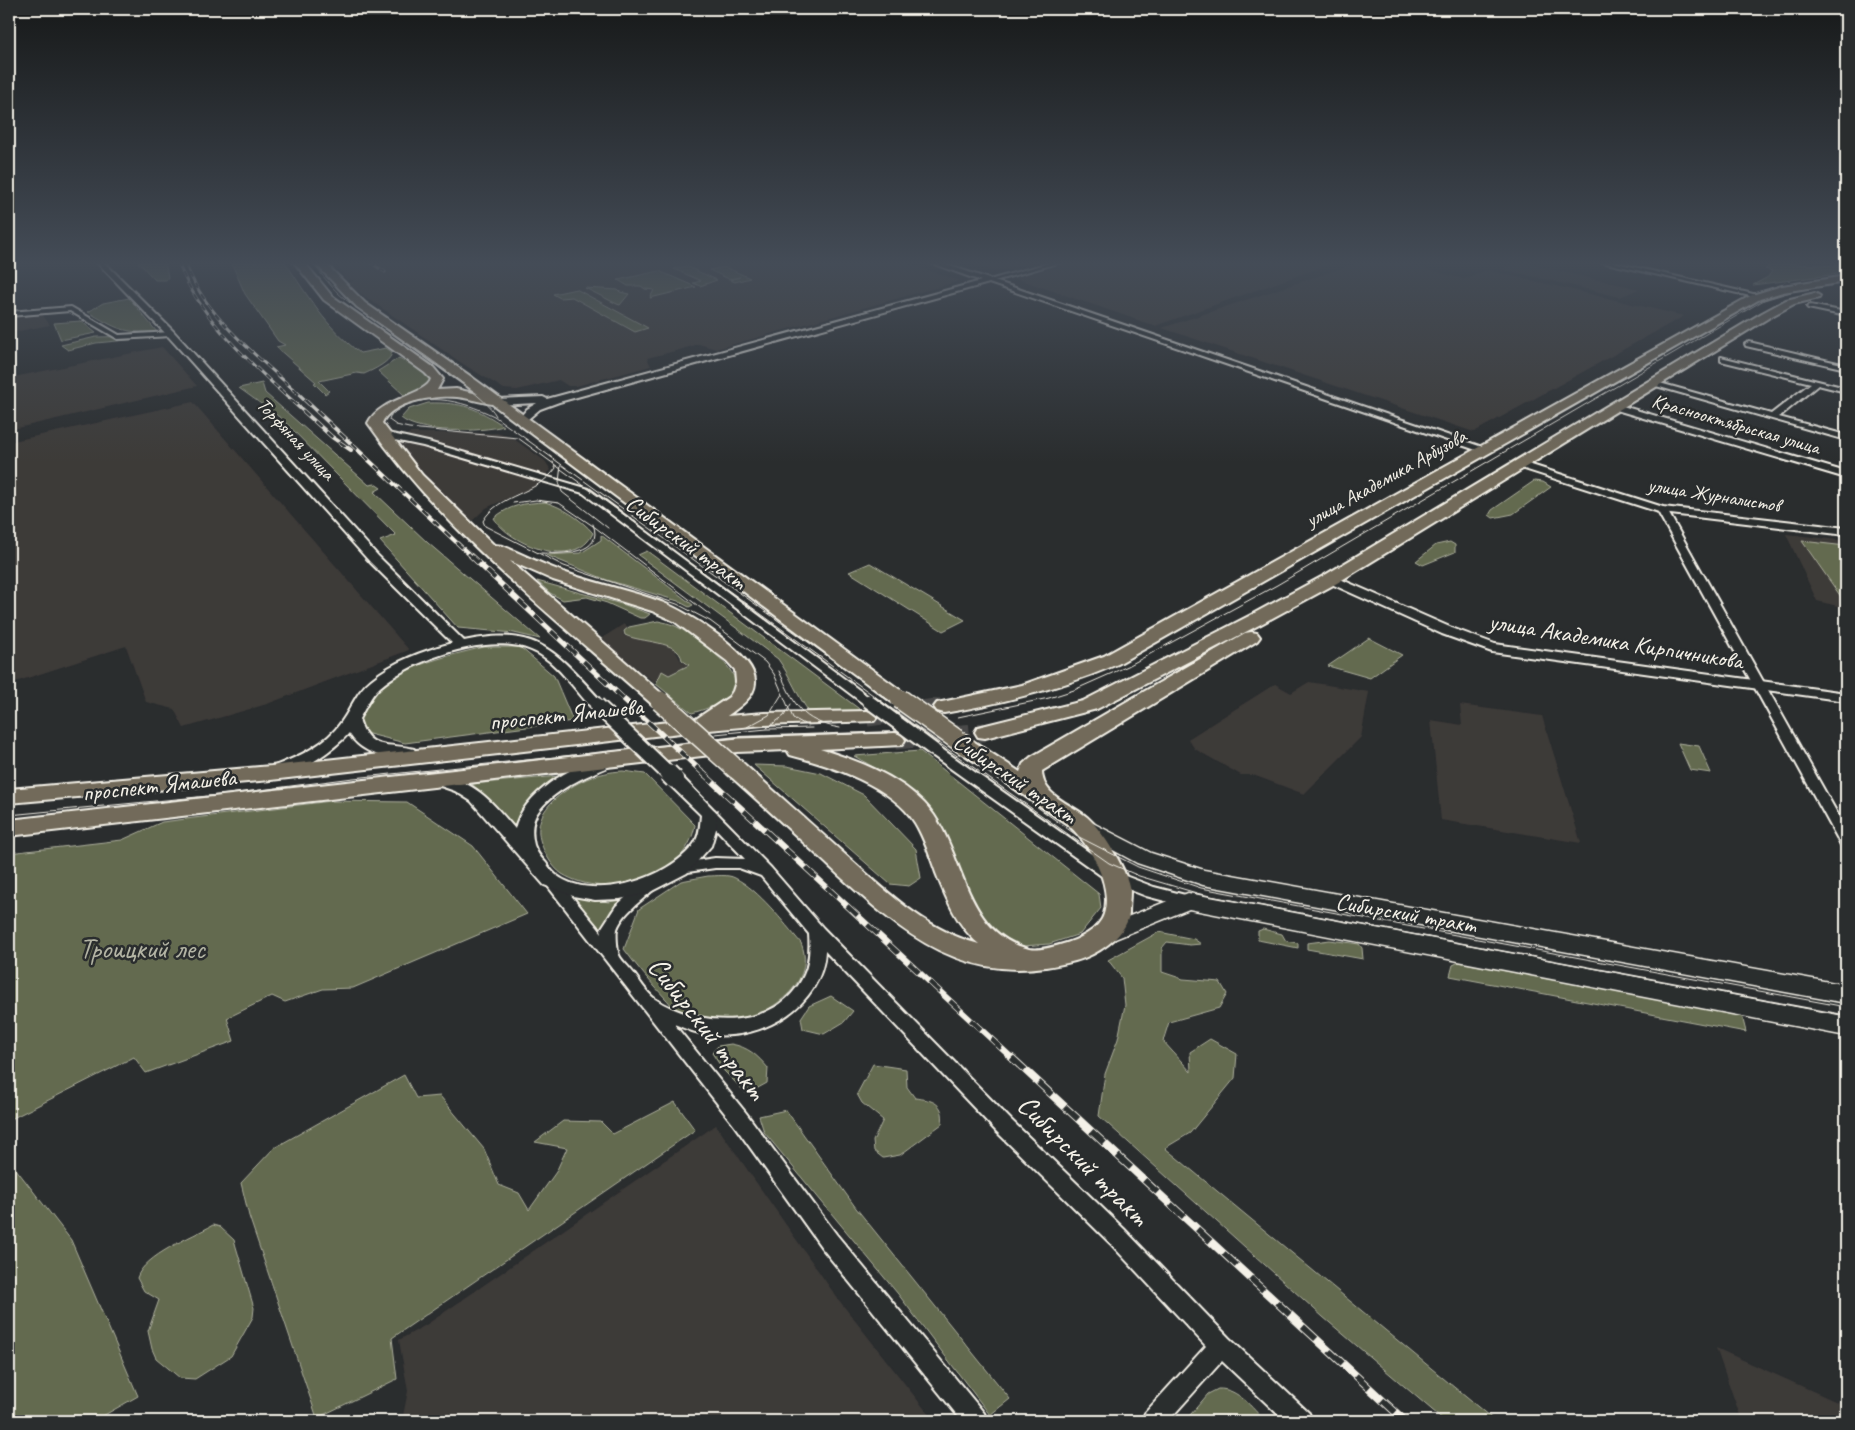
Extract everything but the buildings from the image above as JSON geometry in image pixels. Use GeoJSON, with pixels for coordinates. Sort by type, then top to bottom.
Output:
{"type":"FeatureCollection","features":[{"type":"Feature","properties":{"kind":"main road"},"geometry":{"type":"LineString","coordinates":[[371,329],[434,374],[436,384],[392,406],[378,416],[375,423],[416,478],[508,568],[660,701],[889,907],[927,934],[959,949],[984,957],[1009,960],[1036,959],[1072,954],[1105,935],[1188,901]]}},
{"type":"Feature","properties":{"kind":"main road","name":"Сибирский тракт"},"geometry":{"type":"LineString","coordinates":[[394,329],[966,746],[1081,824],[1144,858],[1203,876],[1846,994]]}},
{"type":"Feature","properties":{"kind":"main road","name":"улица Академика Арбузова"},"geometry":{"type":"LineString","coordinates":[[944,707],[1041,687],[1078,675],[1111,660],[1483,449],[1700,329]]}},
{"type":"Feature","properties":{"kind":"main road"},"geometry":{"type":"LineString","coordinates":[[985,732],[1090,705],[1130,686],[1331,579],[1742,329]]}},
{"type":"Feature","properties":{"kind":"main road"},"geometry":{"type":"LineString","coordinates":[[409,398],[451,393],[496,402]]}},
{"type":"Feature","properties":{"kind":"main road"},"geometry":{"type":"LineString","coordinates":[[480,540],[514,558],[559,576],[658,607],[680,617],[734,657],[744,670],[746,682],[743,691],[736,701],[698,725]]}},
{"type":"Feature","properties":{"kind":"main road"},"geometry":{"type":"LineString","coordinates":[[1040,796],[1031,777],[1031,769],[1038,762],[1224,652],[1320,599],[1331,579]]}},
{"type":"Feature","properties":{"kind":"main road","name":"проспект Ямашева"},"geometry":{"type":"LineString","coordinates":[[9,796],[272,773],[698,725],[868,709]]}},
{"type":"Feature","properties":{"kind":"main road","name":"проспект Ямашева"},"geometry":{"type":"LineString","coordinates":[[9,828],[614,758],[737,746],[895,740]]}},
{"type":"Feature","properties":{"kind":"main road"},"geometry":{"type":"LineString","coordinates":[[737,746],[803,751],[842,763],[880,781],[924,818],[958,895],[975,928],[989,941],[1010,952],[1036,959]]}},
{"type":"Feature","properties":{"kind":"main road"},"geometry":{"type":"LineString","coordinates":[[1081,824],[1104,854],[1115,878],[1118,903],[1115,918],[1105,935]]}},
{"type":"Feature","properties":{"kind":"main road","name":"Сибирский тракт"},"geometry":{"type":"LineString","coordinates":[[1188,901],[1846,1026]]}},
{"type":"Feature","properties":{"kind":"street"},"geometry":{"type":"LineString","coordinates":[[105,329],[118,336],[171,334]]}},
{"type":"Feature","properties":{"kind":"street","name":"Торфяная улица"},"geometry":{"type":"LineString","coordinates":[[166,329],[374,559],[461,645]]}},
{"type":"Feature","properties":{"kind":"street"},"geometry":{"type":"LineString","coordinates":[[522,421],[524,415],[536,408],[569,396],[815,329]]}},
{"type":"Feature","properties":{"kind":"street"},"geometry":{"type":"LineString","coordinates":[[1129,329],[1483,449]]}},
{"type":"Feature","properties":{"kind":"street"},"geometry":{"type":"LineString","coordinates":[[1749,344],[1846,367]]}},
{"type":"Feature","properties":{"kind":"street"},"geometry":{"type":"LineString","coordinates":[[1724,359],[1846,390]]}},
{"type":"Feature","properties":{"kind":"street"},"geometry":{"type":"LineString","coordinates":[[1773,418],[1817,382]]}},
{"type":"Feature","properties":{"kind":"street"},"geometry":{"type":"LineString","coordinates":[[1653,384],[1846,438]]}},
{"type":"Feature","properties":{"kind":"street"},"geometry":{"type":"LineString","coordinates":[[496,402],[532,402],[569,396]]}},
{"type":"Feature","properties":{"kind":"street","name":"Краснооктябрьская улица"},"geometry":{"type":"LineString","coordinates":[[1616,407],[1846,475]]}},
{"type":"Feature","properties":{"kind":"street","name":"Сибирский тракт"},"geometry":{"type":"LineString","coordinates":[[383,435],[425,444],[586,491],[868,709],[934,750],[1115,878],[1151,892],[1188,901]]}},
{"type":"Feature","properties":{"kind":"street","name":"улица Журналистов"},"geometry":{"type":"LineString","coordinates":[[1522,464],[1662,510],[1846,532]]}},
{"type":"Feature","properties":{"kind":"street"},"geometry":{"type":"LineString","coordinates":[[1662,510],[1846,840]]}},
{"type":"Feature","properties":{"kind":"street","name":"улица Академика Кирпичникова"},"geometry":{"type":"LineString","coordinates":[[1331,579],[1447,631],[1492,648],[1846,697]]}},
{"type":"Feature","properties":{"kind":"street"},"geometry":{"type":"LineString","coordinates":[[439,754],[386,753],[362,741],[354,733],[352,719],[360,699],[377,682],[409,664],[461,645],[514,640],[538,647],[709,813]]}},
{"type":"Feature","properties":{"kind":"street","name":"проспект Ямашева"},"geometry":{"type":"LineString","coordinates":[[272,773],[324,750],[338,738],[352,719]]}},
{"type":"Feature","properties":{"kind":"street","name":"проспект Ямашева"},"geometry":{"type":"LineString","coordinates":[[528,853],[522,840],[523,826],[531,810],[544,795],[576,776],[614,758]]}},
{"type":"Feature","properties":{"kind":"street","name":"проспект Ямашева"},"geometry":{"type":"LineString","coordinates":[[433,778],[462,787],[477,797],[528,853]]}},
{"type":"Feature","properties":{"kind":"street","name":"Сибирский тракт"},"geometry":{"type":"LineString","coordinates":[[611,956],[609,929],[621,910],[648,886],[681,868],[702,846],[708,829],[709,813]]}},
{"type":"Feature","properties":{"kind":"street","name":"Сибирский тракт"},"geometry":{"type":"LineString","coordinates":[[709,813],[766,872],[817,932],[1004,1126],[1117,1236],[1221,1346],[1301,1421]]}},
{"type":"Feature","properties":{"kind":"street","name":"Сибирский тракт"},"geometry":{"type":"LineString","coordinates":[[528,853],[740,1119],[828,1241],[976,1421]]}},
{"type":"Feature","properties":{"kind":"street","name":"Сибирский тракт"},"geometry":{"type":"LineString","coordinates":[[681,868],[740,863],[766,872]]}},
{"type":"Feature","properties":{"kind":"street","name":"Сибирский тракт"},"geometry":{"type":"LineString","coordinates":[[550,880],[573,889],[595,893],[620,892],[648,886]]}},
{"type":"Feature","properties":{"kind":"street"},"geometry":{"type":"LineString","coordinates":[[647,1002],[681,1019],[712,1028],[744,1026],[771,1017],[793,1001],[810,981],[816,962],[817,932]]}},
{"type":"Feature","properties":{"kind":"street"},"geometry":{"type":"LineString","coordinates":[[1153,1421],[1221,1346]]}},
{"type":"Feature","properties":{"kind":"shaded area"},"geometry":{"type":"Polygon","coordinates":[[[9,329],[31,329],[9,333],[9,329]]]}},
{"type":"Feature","properties":{"kind":"shaded area"},"geometry":{"type":"Polygon","coordinates":[[[412,329],[789,329],[716,349],[699,344],[647,358],[651,366],[576,386],[568,386],[559,380],[517,390],[504,389],[463,364],[412,329]]]}},
{"type":"Feature","properties":{"kind":"shaded area"},"geometry":{"type":"Polygon","coordinates":[[[1164,329],[1661,329],[1474,432],[1164,329]]]}},
{"type":"Feature","properties":{"kind":"shaded area"},"geometry":{"type":"Polygon","coordinates":[[[162,347],[197,386],[9,430],[9,378],[162,347]]]}},
{"type":"Feature","properties":{"kind":"shaded area"},"geometry":{"type":"Polygon","coordinates":[[[193,402],[409,650],[267,704],[184,728],[174,709],[146,702],[126,646],[9,684],[9,442],[193,402]]]}},
{"type":"Feature","properties":{"kind":"shaded area"},"geometry":{"type":"Polygon","coordinates":[[[410,433],[497,433],[511,437],[545,461],[551,470],[535,486],[486,508],[471,522],[395,443],[410,433]]]}},
{"type":"Feature","properties":{"kind":"shaded area"},"geometry":{"type":"Polygon","coordinates":[[[1786,534],[1846,541],[1846,608],[1817,601],[1786,534]]]}},
{"type":"Feature","properties":{"kind":"shaded area"},"geometry":{"type":"Polygon","coordinates":[[[624,624],[628,627],[623,631],[624,636],[669,645],[675,650],[681,661],[688,665],[654,682],[599,640],[624,624]]]}},
{"type":"Feature","properties":{"kind":"shaded area"},"geometry":{"type":"Polygon","coordinates":[[[1309,682],[1369,692],[1361,737],[1304,794],[1253,775],[1241,775],[1195,749],[1188,739],[1275,684],[1291,693],[1309,682]]]}},
{"type":"Feature","properties":{"kind":"shaded area"},"geometry":{"type":"Polygon","coordinates":[[[1460,705],[1542,716],[1581,843],[1441,820],[1431,720],[1462,725],[1460,705]]]}},
{"type":"Feature","properties":{"kind":"shaded area"},"geometry":{"type":"Polygon","coordinates":[[[716,1125],[838,1299],[934,1421],[402,1421],[408,1391],[399,1340],[426,1325],[716,1125]]]}},
{"type":"Feature","properties":{"kind":"shaded area"},"geometry":{"type":"Polygon","coordinates":[[[1716,1348],[1846,1406],[1846,1421],[1742,1421],[1716,1348]]]}},
{"type":"Feature","properties":{"kind":"green space"},"geometry":{"type":"Polygon","coordinates":[[[56,329],[91,329],[96,333],[61,340],[56,329]]]}},
{"type":"Feature","properties":{"kind":"green space"},"geometry":{"type":"Polygon","coordinates":[[[121,329],[154,329],[157,332],[136,332],[121,329]]]}},
{"type":"Feature","properties":{"kind":"green space"},"geometry":{"type":"Polygon","coordinates":[[[269,329],[334,329],[360,353],[386,348],[392,352],[391,356],[381,365],[364,374],[357,373],[319,381],[329,391],[325,394],[314,383],[316,382],[276,347],[285,345],[278,341],[269,329]]]}},
{"type":"Feature","properties":{"kind":"green space"},"geometry":{"type":"Polygon","coordinates":[[[629,329],[646,329],[635,332],[629,329]]]}},
{"type":"Feature","properties":{"kind":"green space"},"geometry":{"type":"Polygon","coordinates":[[[148,336],[149,338],[96,343],[68,350],[61,345],[96,337],[148,336]]]}},
{"type":"Feature","properties":{"kind":"green space"},"geometry":{"type":"Polygon","coordinates":[[[399,358],[423,371],[431,383],[423,389],[404,395],[378,371],[399,358]]]}},
{"type":"Feature","properties":{"kind":"green space"},"geometry":{"type":"Polygon","coordinates":[[[262,383],[265,393],[369,485],[375,484],[381,488],[374,492],[428,543],[540,639],[514,633],[458,628],[380,541],[396,535],[282,419],[239,388],[262,383]]]}},
{"type":"Feature","properties":{"kind":"green space"},"geometry":{"type":"Polygon","coordinates":[[[428,403],[469,407],[504,426],[481,430],[435,429],[421,427],[401,418],[409,409],[428,403]]]}},
{"type":"Feature","properties":{"kind":"green space"},"geometry":{"type":"Polygon","coordinates":[[[1534,481],[1543,482],[1551,487],[1513,514],[1493,518],[1489,515],[1492,510],[1534,481]]]}},
{"type":"Feature","properties":{"kind":"green space"},"geometry":{"type":"Polygon","coordinates":[[[545,502],[571,514],[593,533],[585,544],[573,550],[558,552],[543,550],[528,545],[514,537],[502,528],[494,518],[506,510],[518,506],[545,502]]]}},
{"type":"Feature","properties":{"kind":"green space"},"geometry":{"type":"Polygon","coordinates":[[[601,535],[693,605],[689,607],[678,601],[607,580],[546,555],[581,553],[601,540],[601,535]]]}},
{"type":"Feature","properties":{"kind":"green space"},"geometry":{"type":"Polygon","coordinates":[[[1802,541],[1846,546],[1846,604],[1802,541]]]}},
{"type":"Feature","properties":{"kind":"green space"},"geometry":{"type":"Polygon","coordinates":[[[1450,542],[1455,545],[1455,552],[1423,565],[1416,561],[1436,545],[1450,542]]]}},
{"type":"Feature","properties":{"kind":"green space"},"geometry":{"type":"Polygon","coordinates":[[[647,551],[862,711],[810,713],[778,659],[638,555],[647,551]]]}},
{"type":"Feature","properties":{"kind":"green space"},"geometry":{"type":"Polygon","coordinates":[[[870,563],[965,620],[943,631],[849,572],[870,563]]]}},
{"type":"Feature","properties":{"kind":"green space"},"geometry":{"type":"Polygon","coordinates":[[[537,581],[625,605],[650,614],[645,618],[640,618],[607,603],[587,597],[563,600],[550,593],[537,581]]]}},
{"type":"Feature","properties":{"kind":"green space"},"geometry":{"type":"Polygon","coordinates":[[[658,621],[671,624],[700,642],[729,668],[734,677],[735,684],[733,690],[724,700],[711,707],[692,713],[656,684],[662,671],[669,675],[689,665],[682,660],[674,649],[667,645],[632,638],[625,635],[624,631],[629,627],[658,621]]]}},
{"type":"Feature","properties":{"kind":"green space"},"geometry":{"type":"Polygon","coordinates":[[[1369,638],[1402,655],[1370,678],[1328,666],[1369,638]]]}},
{"type":"Feature","properties":{"kind":"green space"},"geometry":{"type":"Polygon","coordinates":[[[484,647],[520,647],[554,676],[573,721],[405,743],[365,733],[359,720],[366,701],[377,689],[390,680],[420,665],[484,647]]]}},
{"type":"Feature","properties":{"kind":"green space"},"geometry":{"type":"Polygon","coordinates":[[[1678,743],[1699,746],[1711,773],[1690,770],[1678,743]]]}},
{"type":"Feature","properties":{"kind":"green space"},"geometry":{"type":"Polygon","coordinates":[[[920,751],[1099,894],[1101,908],[1080,934],[1049,944],[1023,946],[984,927],[951,854],[923,800],[889,776],[854,756],[920,751]]]}},
{"type":"Feature","properties":{"kind":"green space"},"geometry":{"type":"Polygon","coordinates":[[[754,765],[787,766],[821,773],[864,795],[916,849],[921,878],[909,886],[890,884],[754,765]]]}},
{"type":"Feature","properties":{"kind":"green space"},"geometry":{"type":"Polygon","coordinates":[[[623,771],[645,774],[695,825],[689,844],[677,860],[661,872],[642,881],[600,886],[580,882],[562,874],[549,860],[541,843],[539,824],[543,813],[555,799],[578,783],[604,773],[623,771]]]}},
{"type":"Feature","properties":{"kind":"green space"},"geometry":{"type":"Polygon","coordinates":[[[571,775],[516,833],[489,799],[472,784],[571,775]]]}},
{"type":"Feature","properties":{"kind":"green space","name":"Троицкий лес"},"geometry":{"type":"Polygon","coordinates":[[[331,801],[407,802],[473,846],[527,914],[353,988],[323,989],[285,1002],[272,996],[227,1018],[234,1041],[146,1073],[134,1057],[9,1120],[9,853],[122,840],[162,822],[331,801]]]}},
{"type":"Feature","properties":{"kind":"green space"},"geometry":{"type":"Polygon","coordinates":[[[708,876],[729,876],[744,883],[770,907],[801,943],[804,959],[802,973],[794,987],[770,1008],[755,1016],[739,1021],[717,1023],[679,1013],[644,975],[624,949],[639,909],[681,881],[708,876]]]}},
{"type":"Feature","properties":{"kind":"green space"},"geometry":{"type":"Polygon","coordinates":[[[573,897],[609,902],[625,899],[611,910],[600,930],[573,897]]]}},
{"type":"Feature","properties":{"kind":"green space"},"geometry":{"type":"Polygon","coordinates":[[[1263,929],[1282,934],[1286,941],[1298,943],[1298,948],[1258,940],[1258,931],[1263,929]]]}},
{"type":"Feature","properties":{"kind":"green space"},"geometry":{"type":"Polygon","coordinates":[[[1159,932],[1194,939],[1201,944],[1190,945],[1167,942],[1162,948],[1162,972],[1183,979],[1220,982],[1227,994],[1219,1008],[1169,1022],[1163,1041],[1191,1072],[1190,1052],[1210,1039],[1237,1054],[1235,1078],[1190,1133],[1165,1148],[1495,1421],[1445,1421],[1323,1317],[1099,1116],[1105,1074],[1118,1039],[1125,1005],[1122,978],[1108,960],[1159,932]]]}},
{"type":"Feature","properties":{"kind":"green space"},"geometry":{"type":"Polygon","coordinates":[[[1330,940],[1359,944],[1362,948],[1363,959],[1307,949],[1307,943],[1330,940]]]}},
{"type":"Feature","properties":{"kind":"green space"},"geometry":{"type":"Polygon","coordinates":[[[1459,962],[1742,1016],[1746,1032],[1450,976],[1453,965],[1459,962]]]}},
{"type":"Feature","properties":{"kind":"green space"},"geometry":{"type":"Polygon","coordinates":[[[831,996],[853,1011],[844,1022],[824,1034],[803,1029],[801,1018],[809,1006],[831,996]]]}},
{"type":"Feature","properties":{"kind":"green space"},"geometry":{"type":"Polygon","coordinates":[[[731,1044],[747,1049],[764,1063],[768,1068],[767,1083],[747,1094],[724,1071],[712,1053],[718,1046],[731,1044]]]}},
{"type":"Feature","properties":{"kind":"green space"},"geometry":{"type":"Polygon","coordinates":[[[873,1064],[906,1069],[907,1087],[915,1098],[932,1102],[940,1107],[942,1111],[942,1124],[900,1155],[883,1158],[874,1151],[873,1141],[883,1120],[862,1103],[857,1094],[873,1064]]]}},
{"type":"Feature","properties":{"kind":"green space"},"geometry":{"type":"Polygon","coordinates":[[[404,1075],[416,1098],[440,1096],[484,1149],[499,1185],[519,1193],[529,1210],[556,1172],[567,1148],[535,1142],[563,1121],[601,1122],[613,1134],[675,1102],[695,1130],[392,1338],[397,1379],[317,1418],[249,1216],[241,1183],[274,1148],[404,1075]]]}},
{"type":"Feature","properties":{"kind":"green space"},"geometry":{"type":"Polygon","coordinates":[[[786,1110],[856,1208],[1010,1399],[990,1415],[898,1294],[764,1132],[759,1116],[786,1110]]]}},
{"type":"Feature","properties":{"kind":"green space"},"geometry":{"type":"Polygon","coordinates":[[[9,1160],[71,1240],[138,1396],[94,1421],[9,1421],[9,1160]]]}},
{"type":"Feature","properties":{"kind":"green space"},"geometry":{"type":"Polygon","coordinates":[[[213,1225],[220,1227],[234,1240],[254,1308],[253,1317],[231,1356],[195,1379],[180,1378],[156,1358],[152,1349],[148,1331],[159,1300],[144,1291],[137,1278],[141,1270],[159,1254],[213,1225]]]}},
{"type":"Feature","properties":{"kind":"green space"},"geometry":{"type":"Polygon","coordinates":[[[1218,1389],[1238,1395],[1265,1421],[1185,1421],[1208,1394],[1218,1389]]]}},
{"type":"Feature","properties":{"kind":"tunnel"},"geometry":{"type":"LineString","coordinates":[[867,717],[944,707]]}},
{"type":"Feature","properties":{"kind":"tunnel"},"geometry":{"type":"LineString","coordinates":[[895,740],[985,732]]}},
{"type":"Feature","properties":{"kind":"tram line"},"geometry":{"type":"LineString","coordinates":[[387,329],[472,391],[488,405],[496,416]]}},
{"type":"Feature","properties":{"kind":"tram line"},"geometry":{"type":"LineString","coordinates":[[958,717],[1049,698],[1074,690],[1128,666],[1277,585],[1715,329]]}},
{"type":"Feature","properties":{"kind":"tram line"},"geometry":{"type":"LineString","coordinates":[[554,464],[518,438],[409,428],[396,425],[389,420],[390,416],[414,402],[441,400],[468,405],[494,416],[1079,837],[1138,867],[1201,888],[1846,1007]]}},
{"type":"Feature","properties":{"kind":"tram line"},"geometry":{"type":"LineString","coordinates":[[554,464],[561,469]]}},
{"type":"Feature","properties":{"kind":"tram line"},"geometry":{"type":"LineString","coordinates":[[554,464],[556,468],[539,484],[508,499],[490,512],[483,521],[485,526],[564,566],[677,604],[710,621],[765,662],[774,674],[789,708]]}},
{"type":"Feature","properties":{"kind":"tram line"},"geometry":{"type":"LineString","coordinates":[[561,469],[946,748],[1109,863],[1139,876],[1200,894],[1846,1016]]}},
{"type":"Feature","properties":{"kind":"tram line"},"geometry":{"type":"LineString","coordinates":[[561,469],[559,482],[562,492],[608,528]]}},
{"type":"Feature","properties":{"kind":"tram line"},"geometry":{"type":"LineString","coordinates":[[513,503],[536,500],[559,503],[593,526]]}},
{"type":"Feature","properties":{"kind":"tram line"},"geometry":{"type":"LineString","coordinates":[[541,553],[569,552],[587,547],[593,542],[595,534],[593,526]]}},
{"type":"Feature","properties":{"kind":"tram line"},"geometry":{"type":"LineString","coordinates":[[593,526],[710,615]]}},
{"type":"Feature","properties":{"kind":"tram line"},"geometry":{"type":"LineString","coordinates":[[779,671],[800,710],[816,721],[840,728]]}},
{"type":"Feature","properties":{"kind":"tram line"},"geometry":{"type":"LineString","coordinates":[[747,727],[769,715],[782,694]]}},
{"type":"Feature","properties":{"kind":"tram line"},"geometry":{"type":"LineString","coordinates":[[789,708],[791,704]]}},
{"type":"Feature","properties":{"kind":"tram line"},"geometry":{"type":"LineString","coordinates":[[767,728],[784,716],[789,708]]}},
{"type":"Feature","properties":{"kind":"tram line"},"geometry":{"type":"LineString","coordinates":[[789,708],[793,718],[808,726]]}},
{"type":"Feature","properties":{"kind":"tram line"},"geometry":{"type":"LineString","coordinates":[[715,734],[767,729],[812,728]]}},
{"type":"Feature","properties":{"kind":"tram line"},"geometry":{"type":"LineString","coordinates":[[9,815],[229,794],[353,778],[738,738],[887,733]]}},
{"type":"Feature","properties":{"kind":"railway"},"geometry":{"type":"LineString","coordinates":[[219,329],[235,347],[280,390]]}},
{"type":"Feature","properties":{"kind":"railway"},"geometry":{"type":"LineString","coordinates":[[229,329],[294,390]]}},
{"type":"Feature","properties":{"kind":"railway"},"geometry":{"type":"LineString","coordinates":[[279,389],[332,437],[351,450]]}},
{"type":"Feature","properties":{"kind":"railway"},"geometry":{"type":"LineString","coordinates":[[293,389],[472,557]]}},
{"type":"Feature","properties":{"kind":"railway"},"geometry":{"type":"LineString","coordinates":[[471,556],[705,775]]}},
{"type":"Feature","properties":{"kind":"railway"},"geometry":{"type":"LineString","coordinates":[[703,773],[1013,1059]]}},
{"type":"Feature","properties":{"kind":"railway"},"geometry":{"type":"LineString","coordinates":[[1012,1058],[1405,1421]]}}]}
